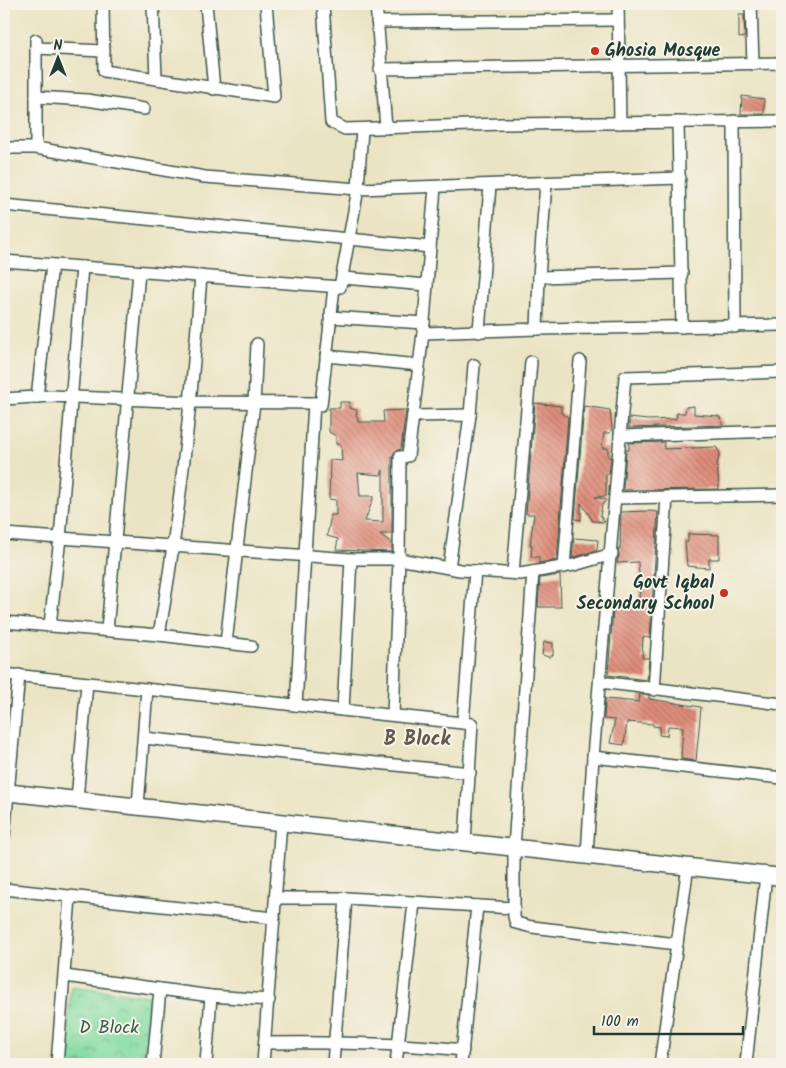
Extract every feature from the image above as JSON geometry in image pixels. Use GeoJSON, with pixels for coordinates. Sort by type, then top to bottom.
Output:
{"type":"FeatureCollection","features":[{"type":"Feature","properties":{"kind":"street"},"geometry":{"type":"LineString","coordinates":[[103,4],[104,71],[274,97],[266,4]]}},
{"type":"Feature","properties":{"kind":"street"},"geometry":{"type":"LineString","coordinates":[[153,4],[156,78]]}},
{"type":"Feature","properties":{"kind":"street"},"geometry":{"type":"LineString","coordinates":[[206,4],[214,89]]}},
{"type":"Feature","properties":{"kind":"street"},"geometry":{"type":"LineString","coordinates":[[323,4],[331,122],[345,129],[503,124],[782,121]]}},
{"type":"Feature","properties":{"kind":"street"},"geometry":{"type":"LineString","coordinates":[[376,4],[386,128]]}},
{"type":"Feature","properties":{"kind":"street"},"geometry":{"type":"LineString","coordinates":[[618,4],[620,123]]}},
{"type":"Feature","properties":{"kind":"street"},"geometry":{"type":"LineString","coordinates":[[751,4],[753,64]]}},
{"type":"Feature","properties":{"kind":"street"},"geometry":{"type":"LineString","coordinates":[[377,22],[618,20]]}},
{"type":"Feature","properties":{"kind":"street"},"geometry":{"type":"LineString","coordinates":[[36,148],[36,44],[104,51]]}},
{"type":"Feature","properties":{"kind":"street"},"geometry":{"type":"LineString","coordinates":[[380,69],[782,63]]}},
{"type":"Feature","properties":{"kind":"street"},"geometry":{"type":"LineString","coordinates":[[36,97],[88,100],[144,109]]}},
{"type":"Feature","properties":{"kind":"street"},"geometry":{"type":"LineString","coordinates":[[734,121],[735,327]]}},
{"type":"Feature","properties":{"kind":"street"},"geometry":{"type":"LineString","coordinates":[[678,122],[682,327]]}},
{"type":"Feature","properties":{"kind":"street"},"geometry":{"type":"LineString","coordinates":[[4,262],[340,288],[358,189],[362,129]]}},
{"type":"Feature","properties":{"kind":"street"},"geometry":{"type":"LineString","coordinates":[[4,148],[36,148],[204,177],[358,189],[680,178]]}},
{"type":"Feature","properties":{"kind":"street"},"geometry":{"type":"LineString","coordinates":[[537,329],[538,277],[546,182]]}},
{"type":"Feature","properties":{"kind":"street"},"geometry":{"type":"LineString","coordinates":[[479,332],[490,185]]}},
{"type":"Feature","properties":{"kind":"street"},"geometry":{"type":"LineString","coordinates":[[393,715],[399,559],[400,457],[408,456],[423,328],[435,187]]}},
{"type":"Feature","properties":{"kind":"street"},"geometry":{"type":"LineString","coordinates":[[4,205],[430,247]]}},
{"type":"Feature","properties":{"kind":"street"},"geometry":{"type":"LineString","coordinates":[[37,397],[52,265]]}},
{"type":"Feature","properties":{"kind":"street"},"geometry":{"type":"LineString","coordinates":[[50,626],[60,538],[82,267]]}},
{"type":"Feature","properties":{"kind":"street"},"geometry":{"type":"LineString","coordinates":[[107,630],[139,272]]}},
{"type":"Feature","properties":{"kind":"street"},"geometry":{"type":"LineString","coordinates":[[538,277],[682,274]]}},
{"type":"Feature","properties":{"kind":"street"},"geometry":{"type":"LineString","coordinates":[[159,635],[175,545],[192,402],[201,276]]}},
{"type":"Feature","properties":{"kind":"street"},"geometry":{"type":"LineString","coordinates":[[343,278],[427,285]]}},
{"type":"Feature","properties":{"kind":"street"},"geometry":{"type":"LineString","coordinates":[[4,399],[71,397],[192,402],[314,403],[321,405],[334,287]]}},
{"type":"Feature","properties":{"kind":"street"},"geometry":{"type":"LineString","coordinates":[[330,317],[423,328],[479,332],[537,329],[782,326]]}},
{"type":"Feature","properties":{"kind":"street"},"geometry":{"type":"LineString","coordinates":[[226,643],[254,403],[257,344]]}},
{"type":"Feature","properties":{"kind":"street"},"geometry":{"type":"LineString","coordinates":[[326,356],[419,365]]}},
{"type":"Feature","properties":{"kind":"street"},"geometry":{"type":"LineString","coordinates":[[564,567],[580,361]]}},
{"type":"Feature","properties":{"kind":"street"},"geometry":{"type":"LineString","coordinates":[[514,573],[531,362]]}},
{"type":"Feature","properties":{"kind":"street"},"geometry":{"type":"LineString","coordinates":[[449,568],[470,415],[474,365]]}},
{"type":"Feature","properties":{"kind":"street"},"geometry":{"type":"LineString","coordinates":[[588,856],[593,758],[612,554],[625,377],[782,372]]}},
{"type":"Feature","properties":{"kind":"street"},"geometry":{"type":"LineString","coordinates":[[296,705],[314,403]]}},
{"type":"Feature","properties":{"kind":"street"},"geometry":{"type":"LineString","coordinates":[[413,416],[470,415]]}},
{"type":"Feature","properties":{"kind":"street"},"geometry":{"type":"LineString","coordinates":[[620,436],[782,431]]}},
{"type":"Feature","properties":{"kind":"street"},"geometry":{"type":"LineString","coordinates":[[615,498],[782,495]]}},
{"type":"Feature","properties":{"kind":"street"},"geometry":{"type":"LineString","coordinates":[[654,690],[667,497]]}},
{"type":"Feature","properties":{"kind":"street"},"geometry":{"type":"LineString","coordinates":[[4,534],[236,548],[351,559],[399,559],[449,568],[514,573],[564,567],[612,554]]}},
{"type":"Feature","properties":{"kind":"street"},"geometry":{"type":"LineString","coordinates":[[343,710],[351,559]]}},
{"type":"Feature","properties":{"kind":"street"},"geometry":{"type":"LineString","coordinates":[[463,723],[475,571]]}},
{"type":"Feature","properties":{"kind":"street"},"geometry":{"type":"LineString","coordinates":[[533,572],[514,848],[513,908],[516,922],[522,926],[677,944]]}},
{"type":"Feature","properties":{"kind":"street"},"geometry":{"type":"LineString","coordinates":[[4,622],[159,635],[251,646]]}},
{"type":"Feature","properties":{"kind":"street"},"geometry":{"type":"LineString","coordinates":[[4,674],[472,724],[465,842]]}},
{"type":"Feature","properties":{"kind":"street"},"geometry":{"type":"LineString","coordinates":[[4,836],[6,792],[19,675]]}},
{"type":"Feature","properties":{"kind":"street"},"geometry":{"type":"LineString","coordinates":[[600,682],[782,704]]}},
{"type":"Feature","properties":{"kind":"street"},"geometry":{"type":"LineString","coordinates":[[77,800],[87,683]]}},
{"type":"Feature","properties":{"kind":"street"},"geometry":{"type":"LineString","coordinates":[[138,806],[147,689]]}},
{"type":"Feature","properties":{"kind":"street"},"geometry":{"type":"LineString","coordinates":[[144,738],[470,773]]}},
{"type":"Feature","properties":{"kind":"street"},"geometry":{"type":"LineString","coordinates":[[593,758],[782,778]]}},
{"type":"Feature","properties":{"kind":"street"},"geometry":{"type":"LineString","coordinates":[[6,792],[774,876],[746,1064]]}},
{"type":"Feature","properties":{"kind":"street"},"geometry":{"type":"LineString","coordinates":[[263,1064],[277,898],[281,822]]}},
{"type":"Feature","properties":{"kind":"street"},"geometry":{"type":"LineString","coordinates":[[660,1064],[688,866]]}},
{"type":"Feature","properties":{"kind":"street"},"geometry":{"type":"LineString","coordinates":[[4,889],[274,918]]}},
{"type":"Feature","properties":{"kind":"street"},"geometry":{"type":"LineString","coordinates":[[57,1064],[70,897]]}},
{"type":"Feature","properties":{"kind":"street"},"geometry":{"type":"LineString","coordinates":[[277,898],[346,898],[513,908]]}},
{"type":"Feature","properties":{"kind":"street"},"geometry":{"type":"LineString","coordinates":[[333,1064],[346,898]]}},
{"type":"Feature","properties":{"kind":"street"},"geometry":{"type":"LineString","coordinates":[[396,1064],[414,903]]}},
{"type":"Feature","properties":{"kind":"street"},"geometry":{"type":"LineString","coordinates":[[461,1064],[477,906]]}},
{"type":"Feature","properties":{"kind":"street"},"geometry":{"type":"LineString","coordinates":[[65,976],[211,996],[269,1000]]}},
{"type":"Feature","properties":{"kind":"street"},"geometry":{"type":"LineString","coordinates":[[153,1064],[160,989]]}},
{"type":"Feature","properties":{"kind":"street"},"geometry":{"type":"LineString","coordinates":[[206,1064],[211,996]]}},
{"type":"Feature","properties":{"kind":"street"},"geometry":{"type":"LineString","coordinates":[[265,1043],[398,1043],[463,1050]]}},
{"type":"Feature","properties":{"kind":"green space","name":"D Block"},"geometry":{"type":"Polygon","coordinates":[[[71,986],[149,996],[144,1064],[64,1064],[71,986]]]}},
{"type":"Feature","properties":{"kind":"building"},"geometry":{"type":"Polygon","coordinates":[[[739,15],[744,15],[745,37],[739,38],[739,15]]]}},
{"type":"Feature","properties":{"kind":"building"},"geometry":{"type":"Polygon","coordinates":[[[742,96],[764,99],[764,114],[741,114],[742,96]]]}},
{"type":"Feature","properties":{"kind":"building"},"geometry":{"type":"Polygon","coordinates":[[[340,402],[350,402],[349,408],[357,410],[358,422],[384,422],[383,411],[406,410],[401,449],[395,451],[392,457],[392,534],[380,534],[392,543],[392,552],[336,550],[338,539],[327,536],[331,515],[336,515],[336,500],[329,499],[330,460],[342,461],[341,445],[336,444],[336,436],[329,432],[329,408],[340,408],[340,402]],[[383,470],[381,475],[358,473],[360,496],[374,496],[365,521],[383,522],[383,470]]]}},
{"type":"Feature","properties":{"kind":"building"},"geometry":{"type":"Polygon","coordinates":[[[535,403],[561,406],[561,413],[568,417],[557,560],[539,563],[539,557],[531,557],[532,545],[530,545],[534,514],[526,514],[535,403]]]}},
{"type":"Feature","properties":{"kind":"building"},"geometry":{"type":"Polygon","coordinates":[[[584,406],[610,410],[612,429],[610,433],[604,433],[602,448],[608,448],[608,457],[611,458],[609,474],[606,474],[606,496],[595,497],[606,500],[602,505],[600,516],[605,522],[593,521],[581,503],[581,520],[575,519],[584,406]]]}},
{"type":"Feature","properties":{"kind":"building"},"geometry":{"type":"Polygon","coordinates":[[[694,406],[694,414],[719,416],[724,425],[629,428],[629,418],[648,420],[676,419],[677,413],[685,413],[686,407],[694,406]]]}},
{"type":"Feature","properties":{"kind":"building"},"geometry":{"type":"Polygon","coordinates":[[[664,442],[664,449],[716,447],[720,453],[717,464],[719,489],[623,490],[626,450],[629,450],[629,443],[664,442]]]}},
{"type":"Feature","properties":{"kind":"building"},"geometry":{"type":"Polygon","coordinates":[[[621,512],[658,512],[650,638],[643,637],[642,658],[649,658],[647,680],[608,675],[613,609],[616,609],[616,605],[638,607],[640,588],[638,562],[617,563],[618,549],[620,549],[621,512]]]}},
{"type":"Feature","properties":{"kind":"building"},"geometry":{"type":"Polygon","coordinates":[[[688,534],[719,535],[719,559],[709,559],[709,568],[687,566],[685,542],[688,542],[688,534]]]}},
{"type":"Feature","properties":{"kind":"building"},"geometry":{"type":"Polygon","coordinates":[[[574,538],[598,540],[597,550],[572,558],[574,538]]]}},
{"type":"Feature","properties":{"kind":"building"},"geometry":{"type":"Polygon","coordinates":[[[560,575],[561,607],[538,607],[540,578],[560,575]]]}},
{"type":"Feature","properties":{"kind":"building"},"geometry":{"type":"Polygon","coordinates":[[[544,642],[553,643],[553,655],[549,657],[542,655],[544,642]]]}},
{"type":"Feature","properties":{"kind":"building"},"geometry":{"type":"Polygon","coordinates":[[[640,694],[649,695],[649,699],[701,707],[696,761],[681,759],[683,727],[668,726],[667,736],[659,735],[660,727],[653,726],[653,724],[627,722],[624,745],[610,743],[615,720],[604,719],[605,699],[639,702],[640,694]]]}},
{"type":"Feature","properties":{"kind":"place","name":"Ghosia Mosque"},"geometry":{"type":"Point","coordinates":[595,51]}},
{"type":"Feature","properties":{"kind":"place","name":"Govt Iqbal Secondary School"},"geometry":{"type":"Point","coordinates":[724,593]}},
{"type":"Feature","properties":{"kind":"district","name":"B Block"},"geometry":{"type":"Point","coordinates":[417,740]}}]}
